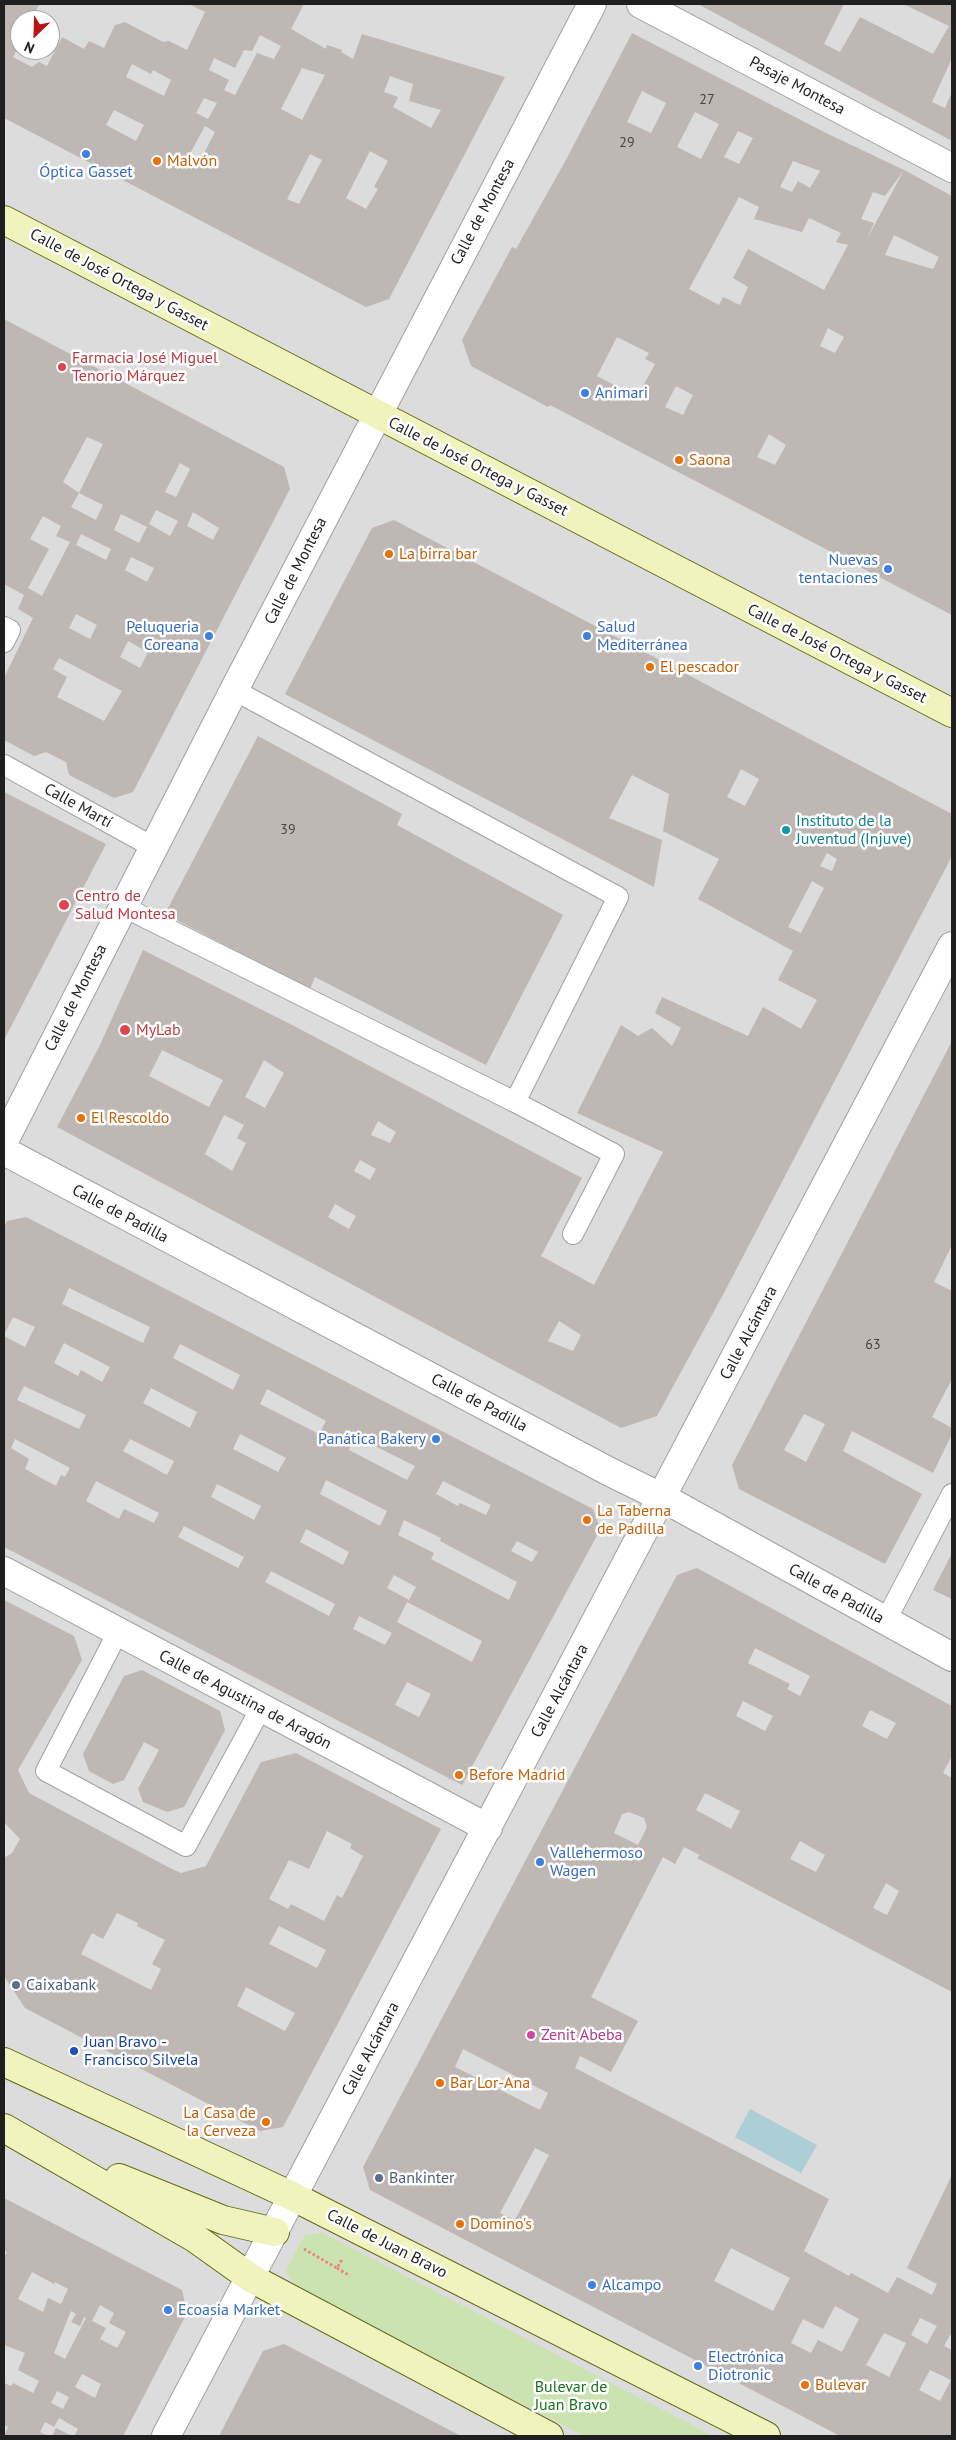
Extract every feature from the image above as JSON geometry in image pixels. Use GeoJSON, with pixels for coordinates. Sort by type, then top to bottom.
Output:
{"type":"FeatureCollection","features":[{"type":"Feature","properties":{"kind":"main road","name":"Calle de José Ortega y Gasset"},"geometry":{"type":"LineString","coordinates":[[4,220],[952,713]]}},
{"type":"Feature","properties":{"kind":"main road","name":"Calle de Juan Bravo"},"geometry":{"type":"LineString","coordinates":[[4,2062],[294,2196],[766,2436]]}},
{"type":"Feature","properties":{"kind":"main road"},"geometry":{"type":"LineString","coordinates":[[10,2130],[222,2220],[275,2232]]}},
{"type":"Feature","properties":{"kind":"main road"},"geometry":{"type":"LineString","coordinates":[[10,2130],[196,2238],[251,2278],[549,2436]]}},
{"type":"Feature","properties":{"kind":"street","name":"Calle de Montesa"},"geometry":{"type":"LineString","coordinates":[[4,1141],[122,906],[592,4]]}},
{"type":"Feature","properties":{"kind":"street","name":"Pasaje Montesa"},"geometry":{"type":"LineString","coordinates":[[642,4],[952,168]]}},
{"type":"Feature","properties":{"kind":"street","name":"Calle Alcántara"},"geometry":{"type":"LineString","coordinates":[[166,2436],[952,946]]}},
{"type":"Feature","properties":{"kind":"street","name":"Calle de Padilla"},"geometry":{"type":"LineString","coordinates":[[4,1151],[662,1498],[885,1622],[952,1657]]}},
{"type":"Feature","properties":{"kind":"street","name":"Calle de Agustina de Aragón"},"geometry":{"type":"LineString","coordinates":[[4,1571],[488,1828]]}},
{"type":"Feature","properties":{"kind":"lane"},"geometry":{"type":"LineString","coordinates":[[4,627],[10,630],[4,642]]}},
{"type":"Feature","properties":{"kind":"lane"},"geometry":{"type":"LineString","coordinates":[[234,690],[618,896],[514,1102]]}},
{"type":"Feature","properties":{"kind":"lane","name":"Calle Martí"},"geometry":{"type":"LineString","coordinates":[[4,765],[153,847]]}},
{"type":"Feature","properties":{"kind":"lane"},"geometry":{"type":"LineString","coordinates":[[122,906],[614,1154],[573,1234]]}},
{"type":"Feature","properties":{"kind":"lane"},"geometry":{"type":"LineString","coordinates":[[885,1622],[952,1494]]}},
{"type":"Feature","properties":{"kind":"lane"},"geometry":{"type":"LineString","coordinates":[[118,1632],[46,1771],[186,1846],[261,1708]]}},
{"type":"Feature","properties":{"kind":"path"},"geometry":{"type":"LineString","coordinates":[[337,2268],[350,2276]]}},
{"type":"Feature","properties":{"kind":"shaded area"},"geometry":{"type":"Polygon","coordinates":[[[4,4],[952,4],[952,2436],[4,2436],[4,4]]]}},
{"type":"Feature","properties":{"kind":"green space","name":"Bulevar de Juan Bravo"},"geometry":{"type":"Polygon","coordinates":[[[323,2233],[713,2436],[584,2436],[295,2285],[286,2270],[305,2235],[323,2233]]]}},
{"type":"Feature","properties":{"kind":"water"},"geometry":{"type":"Polygon","coordinates":[[[750,2109],[817,2145],[801,2173],[735,2137],[750,2109]]]}},
{"type":"Feature","properties":{"kind":"building"},"geometry":{"type":"Polygon","coordinates":[[[4,4],[39,4],[36,10],[10,10],[10,60],[19,60],[32,67],[39,62],[47,66],[50,60],[60,60],[60,41],[62,37],[84,49],[89,41],[104,48],[115,25],[125,22],[163,42],[169,41],[187,50],[205,12],[189,4],[304,4],[291,29],[326,49],[327,45],[342,50],[341,52],[353,59],[362,34],[505,77],[389,299],[366,307],[4,118],[4,4]],[[260,35],[252,51],[244,50],[235,68],[214,58],[209,70],[229,80],[224,90],[235,95],[257,53],[274,59],[281,46],[260,35]],[[132,64],[126,77],[164,96],[171,80],[153,70],[151,74],[132,64]],[[302,68],[281,109],[302,120],[325,75],[302,68]],[[390,76],[384,92],[398,97],[393,107],[431,128],[441,110],[409,101],[413,84],[390,76]],[[204,98],[196,113],[208,119],[217,103],[204,98]],[[114,110],[106,125],[136,141],[144,125],[114,110]],[[205,126],[186,161],[197,167],[215,132],[205,126]],[[370,151],[346,198],[366,209],[378,189],[374,187],[388,161],[370,151]],[[310,154],[287,199],[299,204],[322,160],[310,154]]]}},
{"type":"Feature","properties":{"kind":"building"},"geometry":{"type":"Polygon","coordinates":[[[698,4],[844,4],[824,44],[840,52],[860,17],[933,54],[949,26],[903,4],[952,4],[952,58],[932,102],[945,108],[952,92],[952,141],[698,4]]]}},
{"type":"Feature","properties":{"kind":"building"},"geometry":{"type":"Polygon","coordinates":[[[632,33],[826,133],[904,170],[952,196],[952,615],[550,405],[548,407],[471,366],[462,340],[512,247],[516,249],[567,158],[632,33]],[[642,91],[627,122],[651,133],[666,103],[642,91]],[[695,112],[677,147],[701,159],[719,124],[695,112]],[[738,131],[724,157],[739,164],[753,138],[738,131]],[[793,161],[780,187],[792,192],[798,181],[810,188],[820,171],[793,161]],[[904,170],[885,196],[873,192],[861,219],[874,223],[867,239],[904,170]],[[739,197],[689,289],[719,305],[723,297],[740,305],[748,287],[733,278],[748,249],[824,290],[848,245],[836,242],[841,233],[809,218],[802,232],[754,219],[759,207],[739,197]],[[894,235],[885,255],[933,269],[939,257],[894,235]],[[828,328],[820,346],[835,353],[844,337],[828,328]],[[617,337],[597,376],[637,397],[655,364],[645,359],[649,353],[617,337]],[[676,386],[665,407],[683,415],[693,395],[676,386]],[[769,434],[757,457],[775,465],[786,445],[769,434]]]}},
{"type":"Feature","properties":{"kind":"building"},"geometry":{"type":"Polygon","coordinates":[[[4,319],[284,467],[290,489],[133,792],[114,798],[69,775],[66,762],[46,752],[34,756],[4,740],[4,678],[33,618],[18,609],[24,595],[4,584],[4,319]],[[87,437],[63,482],[79,493],[103,444],[87,437]],[[180,463],[165,492],[176,497],[190,469],[180,463]],[[79,493],[71,507],[96,520],[103,505],[79,493]],[[156,510],[149,524],[170,536],[178,521],[156,510]],[[193,512],[187,526],[213,540],[219,528],[193,512]],[[121,514],[114,530],[139,543],[147,527],[121,514]],[[43,516],[30,539],[49,549],[28,588],[42,596],[70,542],[56,536],[61,526],[43,516]],[[81,534],[76,545],[106,560],[111,549],[81,534]],[[131,557],[125,570],[147,582],[154,568],[131,557]],[[76,614],[69,628],[90,639],[97,625],[76,614]],[[128,641],[120,657],[140,668],[148,652],[128,641]],[[59,658],[53,669],[67,677],[57,697],[104,721],[122,691],[59,658]]]}},
{"type":"Feature","properties":{"kind":"building"},"geometry":{"type":"Polygon","coordinates":[[[394,520],[952,814],[952,856],[725,1291],[657,1416],[621,1428],[57,1127],[99,1047],[143,950],[296,1027],[582,1178],[541,1256],[594,1285],[663,1152],[577,1113],[621,1025],[638,1036],[652,1028],[672,1046],[681,1028],[655,1013],[662,997],[748,1036],[763,1007],[801,1029],[817,1000],[778,980],[793,951],[698,899],[719,859],[663,831],[669,794],[632,775],[609,818],[662,840],[654,887],[285,694],[372,528],[394,520]],[[741,769],[727,797],[745,806],[759,779],[741,769]],[[827,853],[820,866],[832,871],[837,859],[827,853]],[[812,881],[788,927],[801,933],[824,888],[812,881]],[[162,1050],[149,1076],[209,1107],[223,1080],[162,1050]],[[264,1060],[245,1097],[265,1108],[284,1073],[264,1060]],[[224,1115],[205,1154],[232,1171],[246,1143],[237,1138],[244,1125],[224,1115]],[[378,1121],[371,1135],[390,1143],[396,1132],[378,1121]],[[360,1160],[354,1171],[370,1180],[376,1169],[360,1160]],[[335,1204],[328,1217],[349,1229],[356,1216],[335,1204]],[[559,1321],[548,1341],[573,1351],[581,1335],[559,1321]]]}},
{"type":"Feature","properties":{"kind":"building"},"geometry":{"type":"Polygon","coordinates":[[[258,736],[402,814],[397,825],[563,915],[486,1065],[315,977],[310,989],[165,914],[258,736]]]}},
{"type":"Feature","properties":{"kind":"building"},"geometry":{"type":"Polygon","coordinates":[[[4,792],[106,844],[4,1040],[4,792]]]}},
{"type":"Feature","properties":{"kind":"building"},"geometry":{"type":"Polygon","coordinates":[[[952,1041],[952,1245],[934,1282],[952,1291],[952,1379],[932,1417],[952,1428],[952,1434],[933,1473],[852,1431],[843,1451],[922,1494],[885,1564],[739,1489],[732,1465],[952,1041]],[[804,1414],[784,1450],[806,1462],[825,1424],[804,1414]]]}},
{"type":"Feature","properties":{"kind":"building"},"geometry":{"type":"Polygon","coordinates":[[[26,1217],[593,1509],[600,1530],[462,1785],[4,1547],[4,1336],[25,1347],[35,1327],[13,1317],[4,1335],[4,1227],[7,1221],[26,1217]],[[69,1288],[62,1304],[143,1343],[150,1327],[69,1288]],[[64,1343],[54,1363],[78,1376],[81,1370],[102,1382],[110,1367],[64,1343]],[[180,1344],[173,1358],[233,1390],[240,1375],[180,1344]],[[24,1386],[17,1400],[79,1429],[86,1415],[24,1386]],[[151,1388],[143,1403],[190,1428],[197,1412],[151,1388]],[[267,1389],[260,1404],[319,1434],[326,1421],[267,1389]],[[240,1434],[233,1449],[278,1472],[286,1458],[240,1434]],[[355,1436],[349,1450],[407,1480],[415,1466],[355,1436]],[[15,1439],[11,1448],[29,1459],[25,1469],[56,1486],[61,1475],[65,1477],[70,1468],[15,1439]],[[130,1439],[123,1451],[167,1475],[174,1461],[130,1439]],[[326,1480],[320,1494],[380,1526],[387,1511],[326,1480]],[[96,1481],[86,1501],[119,1519],[124,1509],[154,1523],[159,1513],[96,1481]],[[443,1481],[436,1494],[458,1506],[460,1503],[486,1515],[491,1505],[443,1481]],[[217,1484],[211,1497],[254,1520],[261,1506],[217,1484]],[[404,1520],[398,1535],[434,1553],[431,1559],[509,1600],[517,1582],[440,1541],[441,1538],[404,1520]],[[184,1526],[178,1537],[238,1568],[244,1557],[184,1526]],[[306,1529],[300,1542],[343,1565],[349,1552],[306,1529]],[[517,1541],[511,1551],[532,1562],[538,1552],[517,1541]],[[271,1571],[265,1582],[329,1616],[335,1604],[271,1571]],[[394,1575],[387,1588],[409,1600],[416,1587],[394,1575]],[[407,1602],[397,1622],[472,1662],[482,1641],[407,1602]],[[359,1616],[353,1629],[385,1645],[392,1633],[359,1616]],[[407,1682],[395,1705],[419,1717],[431,1694],[407,1682]]]}},
{"type":"Feature","properties":{"kind":"building"},"geometry":{"type":"Polygon","coordinates":[[[952,1553],[952,1599],[933,1590],[952,1553]]]}},
{"type":"Feature","properties":{"kind":"building"},"geometry":{"type":"Polygon","coordinates":[[[697,1568],[952,1706],[952,1756],[943,1773],[952,1778],[952,1992],[697,1858],[700,1855],[684,1847],[675,1864],[663,1857],[591,1997],[638,2021],[611,2072],[580,2056],[575,2068],[829,2199],[804,2251],[849,2276],[851,2273],[888,2293],[897,2277],[932,2295],[937,2284],[907,2268],[952,2175],[952,2336],[950,2335],[944,2346],[952,2350],[952,2436],[840,2436],[370,2190],[363,2167],[677,1575],[697,1568]],[[755,1648],[748,1663],[790,1684],[787,1689],[800,1696],[810,1676],[755,1648]],[[743,1701],[736,1716],[765,1731],[773,1716],[743,1701]],[[870,1710],[862,1726],[887,1739],[896,1723],[870,1710]],[[705,1793],[696,1810],[731,1829],[740,1811],[705,1793]],[[629,1812],[622,1814],[614,1833],[638,1845],[647,1827],[644,1818],[629,1812]],[[800,1841],[790,1859],[816,1872],[825,1855],[800,1841]],[[886,1883],[873,1908],[887,1915],[899,1891],[886,1883]],[[463,2049],[455,2067],[540,2110],[548,2093],[463,2049]],[[535,2148],[500,2213],[515,2220],[549,2155],[535,2148]],[[731,2248],[714,2281],[773,2311],[790,2278],[731,2248]],[[835,2306],[823,2329],[803,2319],[791,2343],[811,2353],[818,2340],[842,2352],[859,2319],[835,2306]],[[920,2318],[911,2335],[927,2344],[937,2326],[920,2318]],[[884,2333],[866,2365],[889,2377],[906,2343],[884,2333]],[[930,2370],[919,2390],[940,2401],[951,2380],[930,2370]]]}},
{"type":"Feature","properties":{"kind":"building"},"geometry":{"type":"Polygon","coordinates":[[[4,1600],[74,1636],[82,1660],[18,1770],[29,1793],[168,1867],[181,1873],[206,1866],[261,1762],[296,1753],[441,1829],[283,2127],[260,2131],[25,2008],[4,1976],[4,1858],[12,1853],[20,1839],[4,1822],[4,1600]],[[327,1831],[309,1869],[289,1860],[269,1899],[288,1909],[291,1904],[324,1921],[337,1895],[342,1898],[363,1856],[350,1848],[352,1844],[327,1831]],[[117,1913],[103,1939],[92,1933],[81,1954],[151,1990],[161,1969],[152,1964],[165,1940],[137,1926],[138,1923],[117,1913]],[[279,1926],[269,1944],[317,1968],[326,1950],[279,1926]],[[246,1987],[237,2006],[285,2031],[295,2013],[246,1987]]]}},
{"type":"Feature","properties":{"kind":"building"},"geometry":{"type":"Polygon","coordinates":[[[142,1670],[220,1711],[225,1730],[184,1807],[167,1812],[143,1802],[138,1789],[159,1750],[144,1742],[124,1780],[113,1784],[89,1771],[83,1754],[124,1676],[142,1670]]]}},
{"type":"Feature","properties":{"kind":"building"},"geometry":{"type":"Polygon","coordinates":[[[4,2198],[182,2290],[187,2313],[123,2436],[74,2436],[78,2429],[59,2418],[54,2427],[45,2422],[40,2432],[48,2436],[4,2436],[8,2427],[4,2425],[4,2383],[11,2386],[13,2383],[33,2393],[39,2381],[18,2370],[25,2353],[4,2345],[4,2257],[7,2252],[4,2250],[4,2198]],[[32,2272],[18,2299],[43,2312],[48,2298],[61,2304],[68,2289],[32,2272]],[[100,2305],[92,2321],[106,2328],[100,2339],[117,2348],[126,2332],[109,2323],[114,2313],[100,2305]],[[71,2311],[54,2353],[65,2359],[86,2318],[84,2317],[80,2326],[71,2322],[76,2314],[71,2311]],[[82,2374],[75,2387],[95,2398],[101,2384],[82,2374]],[[57,2391],[51,2403],[63,2409],[69,2397],[57,2391]]]}},
{"type":"Feature","properties":{"kind":"building"},"geometry":{"type":"Polygon","coordinates":[[[284,2344],[461,2436],[219,2436],[263,2351],[284,2344]]]}},
{"type":"Feature","properties":{"kind":"building"},"geometry":{"type":"Polygon","coordinates":[[[56,2428],[72,2436],[52,2436],[56,2428]]]}},
{"type":"Feature","properties":{"kind":"place","name":"Óptica Gasset"},"geometry":{"type":"Point","coordinates":[86,154]}},
{"type":"Feature","properties":{"kind":"place","name":"Malvón"},"geometry":{"type":"Point","coordinates":[157,161]}},
{"type":"Feature","properties":{"kind":"place","name":"Farmacia José Miguel Tenorio Márquez"},"geometry":{"type":"Point","coordinates":[62,367]}},
{"type":"Feature","properties":{"kind":"place","name":"Animari"},"geometry":{"type":"Point","coordinates":[585,393]}},
{"type":"Feature","properties":{"kind":"place","name":"Saona"},"geometry":{"type":"Point","coordinates":[679,460]}},
{"type":"Feature","properties":{"kind":"place","name":"La birra bar"},"geometry":{"type":"Point","coordinates":[389,554]}},
{"type":"Feature","properties":{"kind":"place","name":"Nuevas tentaciones"},"geometry":{"type":"Point","coordinates":[888,569]}},
{"type":"Feature","properties":{"kind":"place","name":"Peluqueria Coreana"},"geometry":{"type":"Point","coordinates":[209,636]}},
{"type":"Feature","properties":{"kind":"place","name":"Salud Mediterránea"},"geometry":{"type":"Point","coordinates":[587,636]}},
{"type":"Feature","properties":{"kind":"place","name":"El pescador"},"geometry":{"type":"Point","coordinates":[650,667]}},
{"type":"Feature","properties":{"kind":"place","name":"Instituto de la Juventud (Injuve)"},"geometry":{"type":"Point","coordinates":[786,830]}},
{"type":"Feature","properties":{"kind":"place","name":"Centro de Salud Montesa"},"geometry":{"type":"Point","coordinates":[64,905]}},
{"type":"Feature","properties":{"kind":"place","name":"MyLab"},"geometry":{"type":"Point","coordinates":[125,1030]}},
{"type":"Feature","properties":{"kind":"place","name":"El Rescoldo"},"geometry":{"type":"Point","coordinates":[81,1118]}},
{"type":"Feature","properties":{"kind":"place","name":"Panática Bakery"},"geometry":{"type":"Point","coordinates":[436,1439]}},
{"type":"Feature","properties":{"kind":"place","name":"La Taberna de Padilla"},"geometry":{"type":"Point","coordinates":[587,1520]}},
{"type":"Feature","properties":{"kind":"place","name":"Before Madrid"},"geometry":{"type":"Point","coordinates":[459,1775]}},
{"type":"Feature","properties":{"kind":"place","name":"Vallehermoso Wagen"},"geometry":{"type":"Point","coordinates":[540,1862]}},
{"type":"Feature","properties":{"kind":"place","name":"Caixabank"},"geometry":{"type":"Point","coordinates":[16,1985]}},
{"type":"Feature","properties":{"kind":"place","name":"Zenit Abeba"},"geometry":{"type":"Point","coordinates":[531,2035]}},
{"type":"Feature","properties":{"kind":"place","name":"Juan Bravo - Francisco Silvela"},"geometry":{"type":"Point","coordinates":[74,2051]}},
{"type":"Feature","properties":{"kind":"place","name":"Bar Lor-Ana"},"geometry":{"type":"Point","coordinates":[440,2083]}},
{"type":"Feature","properties":{"kind":"place","name":"La Casa de la Cerveza"},"geometry":{"type":"Point","coordinates":[266,2122]}},
{"type":"Feature","properties":{"kind":"place","name":"Bankinter"},"geometry":{"type":"Point","coordinates":[379,2178]}},
{"type":"Feature","properties":{"kind":"place","name":"Domino's"},"geometry":{"type":"Point","coordinates":[460,2224]}},
{"type":"Feature","properties":{"kind":"place","name":"Alcampo"},"geometry":{"type":"Point","coordinates":[592,2285]}},
{"type":"Feature","properties":{"kind":"place","name":"Ecoasia Market"},"geometry":{"type":"Point","coordinates":[168,2310]}},
{"type":"Feature","properties":{"kind":"place","name":"Electrónica Diotronic"},"geometry":{"type":"Point","coordinates":[698,2366]}},
{"type":"Feature","properties":{"kind":"place","name":"Bulevar"},"geometry":{"type":"Point","coordinates":[805,2385]}}]}
